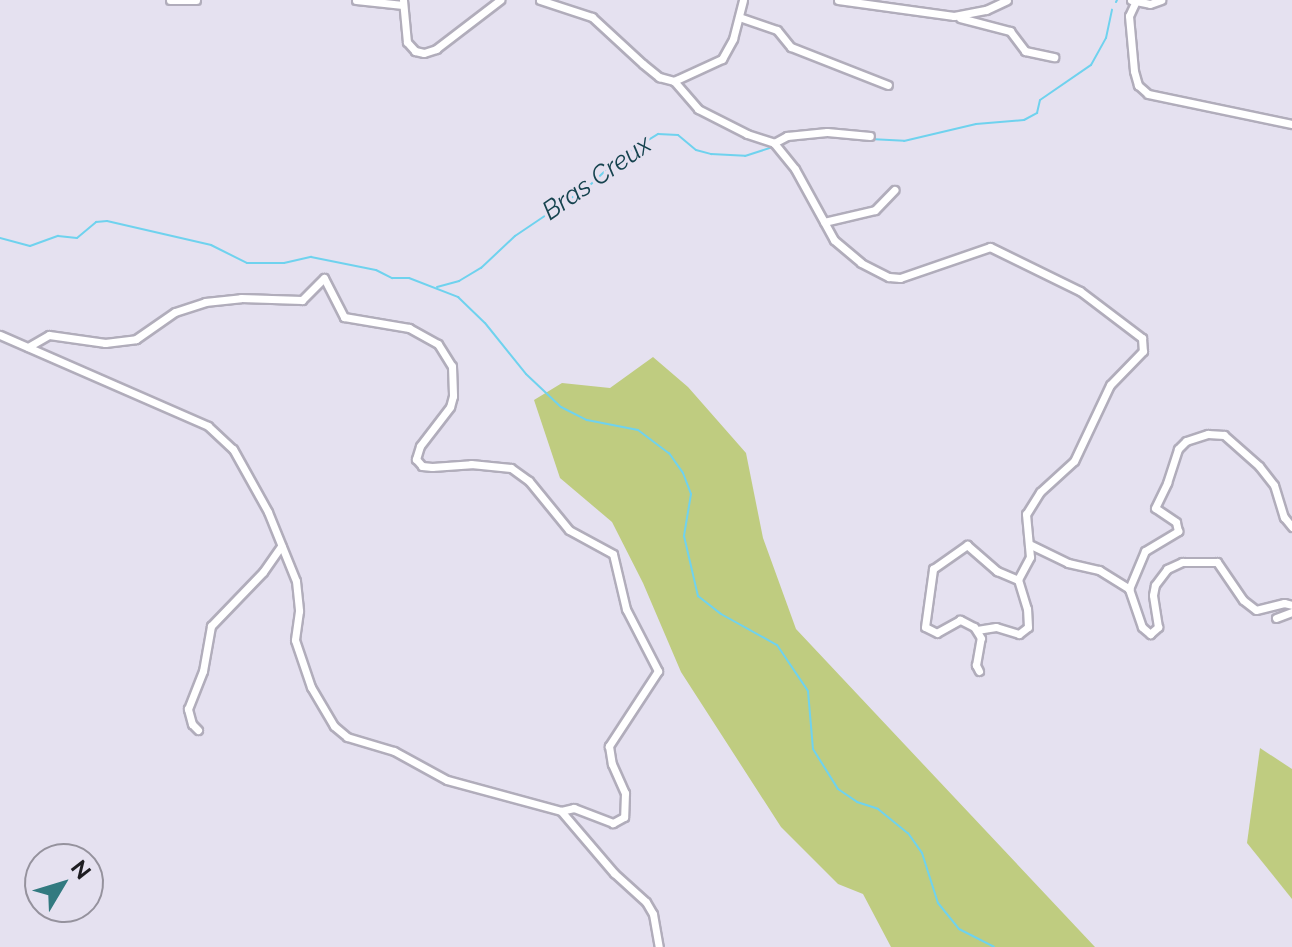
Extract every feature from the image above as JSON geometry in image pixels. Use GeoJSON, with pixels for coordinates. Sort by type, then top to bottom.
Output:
{"type":"FeatureCollection","features":[{"type":"Feature","properties":{"kind":"street"},"geometry":{"type":"LineString","coordinates":[[170,0],[196,0]]}},
{"type":"Feature","properties":{"kind":"street"},"geometry":{"type":"LineString","coordinates":[[356,0],[403,3],[407,42],[415,51],[424,53],[436,49],[500,0]]}},
{"type":"Feature","properties":{"kind":"street"},"geometry":{"type":"LineString","coordinates":[[540,0],[592,17],[659,77],[674,81],[698,109],[747,134],[774,143],[795,169],[841,246],[861,263],[889,277],[912,275],[982,247],[999,250],[1044,276],[1080,291],[1139,335],[1145,344],[1143,351],[1110,385],[1074,461],[1040,492],[1026,514],[1031,545],[1029,562],[1018,580],[1027,609],[1028,627],[1019,634],[996,627],[977,630]]}},
{"type":"Feature","properties":{"kind":"street"},"geometry":{"type":"LineString","coordinates":[[674,81],[722,59],[729,51],[743,0]]}},
{"type":"Feature","properties":{"kind":"street"},"geometry":{"type":"LineString","coordinates":[[838,0],[954,16],[1010,31],[1025,51],[1054,57]]}},
{"type":"Feature","properties":{"kind":"street"},"geometry":{"type":"LineString","coordinates":[[954,16],[986,10],[1007,0]]}},
{"type":"Feature","properties":{"kind":"street"},"geometry":{"type":"LineString","coordinates":[[1161,0],[1150,4],[1133,1],[1129,16],[1138,85],[1148,94],[1292,124]]}},
{"type":"Feature","properties":{"kind":"street"},"geometry":{"type":"LineString","coordinates":[[739,17],[777,30],[791,47],[888,85]]}},
{"type":"Feature","properties":{"kind":"street"},"geometry":{"type":"LineString","coordinates":[[774,143],[787,136],[827,132],[870,136]]}},
{"type":"Feature","properties":{"kind":"street"},"geometry":{"type":"LineString","coordinates":[[824,222],[875,210],[894,190]]}},
{"type":"Feature","properties":{"kind":"street"},"geometry":{"type":"LineString","coordinates":[[0,335],[208,426],[233,449],[268,512],[296,581],[299,611],[295,640],[311,687],[334,726],[347,737],[394,751],[447,780],[561,811],[574,808],[613,823],[624,817],[625,793],[612,764],[609,746],[658,671],[626,609],[613,554],[578,538],[529,481],[511,468],[471,464],[432,467],[422,466],[416,459],[420,446],[450,407],[453,396],[452,366],[438,344],[409,328],[344,317],[338,312],[324,278],[302,300],[241,298],[205,302],[175,312],[136,339],[105,343],[49,335],[28,347]]}},
{"type":"Feature","properties":{"kind":"street"},"geometry":{"type":"LineString","coordinates":[[1129,589],[1145,551],[1178,531],[1176,522],[1155,508],[1178,449],[1196,437],[1224,435],[1259,466],[1274,485],[1284,517],[1292,527]]}},
{"type":"Feature","properties":{"kind":"street"},"geometry":{"type":"LineString","coordinates":[[979,671],[977,652],[981,638],[977,630],[960,620],[937,633],[925,627],[933,569],[967,545],[997,571],[1018,580]]}},
{"type":"Feature","properties":{"kind":"street"},"geometry":{"type":"LineString","coordinates":[[1031,545],[1068,563],[1099,570],[1129,589],[1142,627],[1150,634],[1158,627],[1153,595],[1155,585],[1167,569],[1182,562],[1217,562],[1243,600],[1256,610],[1284,603],[1292,605]]}},
{"type":"Feature","properties":{"kind":"street"},"geometry":{"type":"LineString","coordinates":[[198,730],[192,724],[188,709],[203,671],[211,626],[263,572],[281,546]]}},
{"type":"Feature","properties":{"kind":"street"},"geometry":{"type":"LineString","coordinates":[[1276,618],[1292,612]]}},
{"type":"Feature","properties":{"kind":"street"},"geometry":{"type":"LineString","coordinates":[[561,811],[614,873],[646,902],[653,914],[659,947]]}},
{"type":"Feature","properties":{"kind":"green space"},"geometry":{"type":"Polygon","coordinates":[[[653,357],[688,387],[746,453],[763,538],[796,629],[1095,947],[891,947],[863,894],[838,884],[781,827],[681,672],[643,583],[612,522],[560,478],[534,400],[562,383],[610,388],[653,357]]]}},
{"type":"Feature","properties":{"kind":"green space"},"geometry":{"type":"Polygon","coordinates":[[[1260,748],[1292,769],[1292,899],[1247,843],[1260,748]]]}},
{"type":"Feature","properties":{"kind":"waterway","name":"Bras Creux"},"geometry":{"type":"LineString","coordinates":[[870,139],[904,141],[976,124],[1024,120],[1037,113],[1040,100],[1091,65],[1106,38],[1112,10]]}},
{"type":"Feature","properties":{"kind":"waterway","name":"Bras Creux"},"geometry":{"type":"LineString","coordinates":[[437,287],[459,281],[481,268],[515,236],[589,186],[619,158],[658,134],[678,135],[696,150],[711,154],[745,156],[773,147]]}},
{"type":"Feature","properties":{"kind":"waterway","name":"Bras Creux"},"geometry":{"type":"LineString","coordinates":[[783,142],[808,137]]}},
{"type":"Feature","properties":{"kind":"waterway"},"geometry":{"type":"LineString","coordinates":[[0,238],[30,246],[58,236],[77,238],[96,222],[107,221],[211,245],[247,263],[284,263],[311,257],[376,270],[392,278],[409,278],[458,297],[485,323],[526,374],[561,407],[587,420],[638,430],[669,453],[683,473],[691,494],[684,536],[698,596],[721,614],[777,645],[808,691],[813,749],[838,789],[857,802],[878,809],[908,833],[922,853],[938,903],[959,929],[994,947]]}}]}
